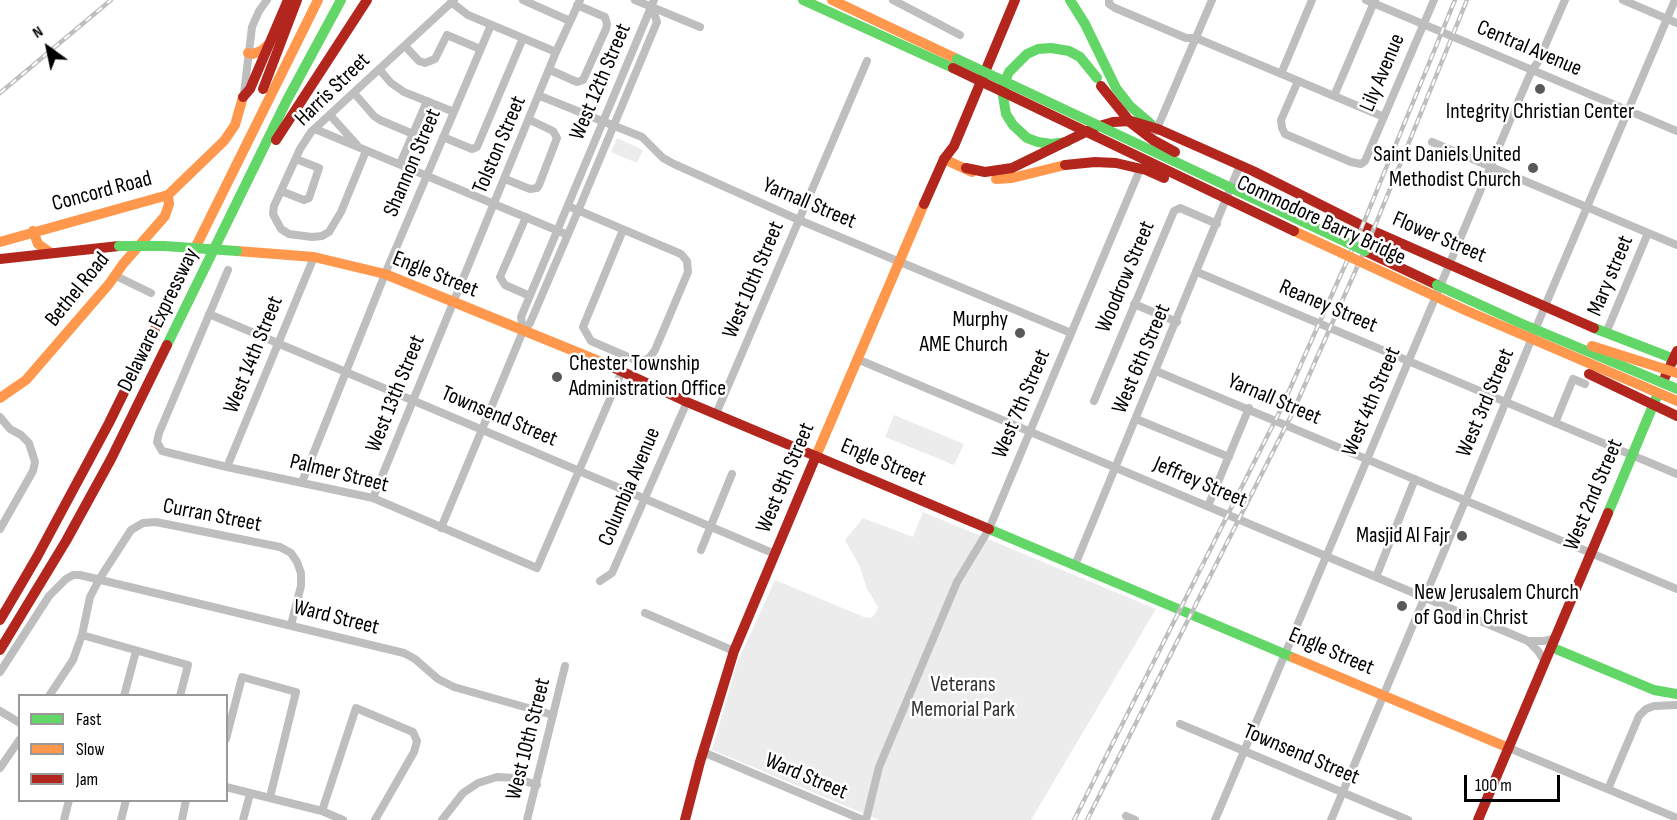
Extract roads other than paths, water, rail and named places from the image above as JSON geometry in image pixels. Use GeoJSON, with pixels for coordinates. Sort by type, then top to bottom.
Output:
{"type":"FeatureCollection","features":[{"type":"Feature","properties":{"kind":"main road"},"geometry":{"type":"LineString","coordinates":[[243,97],[250,88],[288,0]]}},
{"type":"Feature","properties":{"kind":"main road"},"geometry":{"type":"LineString","coordinates":[[186,267],[212,199],[245,132],[276,59],[297,0]]}},
{"type":"Feature","properties":{"kind":"main road","name":"Delaware Expressway"},"geometry":{"type":"LineString","coordinates":[[0,620],[37,557],[103,434],[318,0]]}},
{"type":"Feature","properties":{"kind":"main road","name":"Delaware Expressway"},"geometry":{"type":"LineString","coordinates":[[0,650],[66,541],[111,459],[287,100],[341,0]]}},
{"type":"Feature","properties":{"kind":"main road"},"geometry":{"type":"LineString","coordinates":[[225,228],[297,106],[367,0]]}},
{"type":"Feature","properties":{"kind":"main road"},"geometry":{"type":"LineString","coordinates":[[804,0],[955,64]]}},
{"type":"Feature","properties":{"kind":"main road"},"geometry":{"type":"LineString","coordinates":[[832,0],[901,32]]}},
{"type":"Feature","properties":{"kind":"main road"},"geometry":{"type":"LineString","coordinates":[[849,0],[955,64]]}},
{"type":"Feature","properties":{"kind":"main road","name":"West 9th Street"},"geometry":{"type":"LineString","coordinates":[[944,159],[946,143],[1006,0]]}},
{"type":"Feature","properties":{"kind":"main road","name":"West 9th Street"},"geometry":{"type":"LineString","coordinates":[[685,820],[734,651],[898,261],[944,159],[954,146],[1015,0]]}},
{"type":"Feature","properties":{"kind":"main road"},"geometry":{"type":"LineString","coordinates":[[1072,3],[1099,82]]}},
{"type":"Feature","properties":{"kind":"main road"},"geometry":{"type":"LineString","coordinates":[[1072,3],[1116,88],[1135,111],[1158,129]]}},
{"type":"Feature","properties":{"kind":"main road"},"geometry":{"type":"LineString","coordinates":[[248,53],[261,51],[269,44]]}},
{"type":"Feature","properties":{"kind":"main road"},"geometry":{"type":"LineString","coordinates":[[1067,141],[1051,144],[1027,138],[1009,120],[1004,108],[1006,78],[1013,67],[1032,51],[1051,48],[1070,51],[1080,57],[1124,117],[1153,140],[1242,183],[1365,251]]}},
{"type":"Feature","properties":{"kind":"main road","name":"Commodore Barry Bridge"},"geometry":{"type":"LineString","coordinates":[[955,64],[1530,328],[1677,389]]}},
{"type":"Feature","properties":{"kind":"main road","name":"Commodore Barry Bridge"},"geometry":{"type":"LineString","coordinates":[[955,64],[1208,190],[1467,311],[1677,401]]}},
{"type":"Feature","properties":{"kind":"main road","name":"Concord Road"},"geometry":{"type":"LineString","coordinates":[[0,242],[168,195],[229,135],[237,120],[243,97]]}},
{"type":"Feature","properties":{"kind":"main road"},"geometry":{"type":"LineString","coordinates":[[966,168],[986,172],[1005,170],[1113,122],[1131,122],[1158,129]]}},
{"type":"Feature","properties":{"kind":"main road","name":"Flower Street"},"geometry":{"type":"LineString","coordinates":[[1158,129],[1240,165],[1371,230],[1449,265],[1498,284],[1606,333],[1676,356]]}},
{"type":"Feature","properties":{"kind":"main road"},"geometry":{"type":"LineString","coordinates":[[944,159],[981,176],[999,179],[1065,165],[1105,162],[1146,170],[1351,256]]}},
{"type":"Feature","properties":{"kind":"main road","name":"Bethel Road"},"geometry":{"type":"LineString","coordinates":[[0,398],[26,380],[116,276],[123,264],[165,216],[169,204],[168,195]]}},
{"type":"Feature","properties":{"kind":"main road"},"geometry":{"type":"LineString","coordinates":[[33,231],[38,244],[51,253]]}},
{"type":"Feature","properties":{"kind":"main road"},"geometry":{"type":"LineString","coordinates":[[13,238],[19,251],[28,255]]}},
{"type":"Feature","properties":{"kind":"main road","name":"Engle Street"},"geometry":{"type":"LineString","coordinates":[[0,259],[119,246],[164,246],[314,257],[385,274],[622,371],[687,402],[1509,748]]}},
{"type":"Feature","properties":{"kind":"main road"},"geometry":{"type":"LineString","coordinates":[[1437,285],[1488,303],[1589,345],[1677,373]]}},
{"type":"Feature","properties":{"kind":"main road"},"geometry":{"type":"LineString","coordinates":[[1467,311],[1512,338],[1677,417]]}},
{"type":"Feature","properties":{"kind":"main road","name":"West 2nd Street"},"geometry":{"type":"LineString","coordinates":[[1478,820],[1676,356]]}},
{"type":"Feature","properties":{"kind":"main road"},"geometry":{"type":"LineString","coordinates":[[1553,642],[1632,682],[1653,690],[1677,693]]}},
{"type":"Feature","properties":{"kind":"street","name":"Concord Road"},"geometry":{"type":"LineString","coordinates":[[243,97],[252,27],[267,0]]}},
{"type":"Feature","properties":{"kind":"street"},"geometry":{"type":"LineString","coordinates":[[523,0],[570,21]]}},
{"type":"Feature","properties":{"kind":"street"},"geometry":{"type":"LineString","coordinates":[[635,0],[653,3],[700,27]]}},
{"type":"Feature","properties":{"kind":"street"},"geometry":{"type":"LineString","coordinates":[[893,0],[960,35]]}},
{"type":"Feature","properties":{"kind":"street","name":"West 7th Street"},"geometry":{"type":"LineString","coordinates":[[864,820],[879,767],[948,603],[962,571],[989,529],[1212,0]]}},
{"type":"Feature","properties":{"kind":"street"},"geometry":{"type":"LineString","coordinates":[[1281,74],[1312,0]]}},
{"type":"Feature","properties":{"kind":"street","name":"Lily Avenue"},"geometry":{"type":"LineString","coordinates":[[1298,81],[1281,120],[1285,134],[1351,162],[1361,164],[1365,161],[1434,0]]}},
{"type":"Feature","properties":{"kind":"street","name":"West 4th Street"},"geometry":{"type":"LineString","coordinates":[[1215,820],[1532,70],[1538,62],[1565,0]]}},
{"type":"Feature","properties":{"kind":"street"},"geometry":{"type":"LineString","coordinates":[[1623,0],[1677,23]]}},
{"type":"Feature","properties":{"kind":"street","name":"West 3rd Street"},"geometry":{"type":"LineString","coordinates":[[1330,820],[1675,0]]}},
{"type":"Feature","properties":{"kind":"street"},"geometry":{"type":"LineString","coordinates":[[453,1],[468,15],[556,52]]}},
{"type":"Feature","properties":{"kind":"street","name":"Harris Street"},"geometry":{"type":"LineString","coordinates":[[363,149],[337,222],[325,235],[312,237],[285,233],[275,218],[273,210],[296,159],[315,129],[453,1]]}},
{"type":"Feature","properties":{"kind":"street"},"geometry":{"type":"LineString","coordinates":[[1334,96],[1372,1]]}},
{"type":"Feature","properties":{"kind":"street","name":"Central Avenue"},"geometry":{"type":"LineString","coordinates":[[1372,1],[1677,130]]}},
{"type":"Feature","properties":{"kind":"street"},"geometry":{"type":"LineString","coordinates":[[550,70],[577,82],[583,80],[606,29],[605,17],[578,2]]}},
{"type":"Feature","properties":{"kind":"street","name":"Tolston Street"},"geometry":{"type":"LineString","coordinates":[[453,303],[578,2]]}},
{"type":"Feature","properties":{"kind":"street"},"geometry":{"type":"LineString","coordinates":[[1109,2],[1115,8],[1186,38],[1196,38],[1384,117]]}},
{"type":"Feature","properties":{"kind":"street","name":"West 12th Street"},"geometry":{"type":"LineString","coordinates":[[523,331],[521,317],[653,3]]}},
{"type":"Feature","properties":{"kind":"street","name":"West 12th Street"},"geometry":{"type":"LineString","coordinates":[[441,528],[523,331],[530,323],[657,22],[653,3]]}},
{"type":"Feature","properties":{"kind":"street","name":"Shannon Street"},"geometry":{"type":"LineString","coordinates":[[302,482],[385,274],[490,25]]}},
{"type":"Feature","properties":{"kind":"street"},"geometry":{"type":"LineString","coordinates":[[405,46],[421,62],[429,63],[436,57],[445,36],[448,35],[480,49]]}},
{"type":"Feature","properties":{"kind":"street"},"geometry":{"type":"LineString","coordinates":[[443,137],[472,149],[477,147],[523,38]]}},
{"type":"Feature","properties":{"kind":"street","name":"West 10th Street"},"geometry":{"type":"LineString","coordinates":[[717,414],[867,61]]}},
{"type":"Feature","properties":{"kind":"street"},"geometry":{"type":"LineString","coordinates":[[379,69],[398,89],[454,112]]}},
{"type":"Feature","properties":{"kind":"street"},"geometry":{"type":"LineString","coordinates":[[354,93],[374,116],[413,134]]}},
{"type":"Feature","properties":{"kind":"street","name":"Yarnall Street"},"geometry":{"type":"LineString","coordinates":[[540,96],[642,137],[663,158],[674,164],[799,220],[1071,333]]}},
{"type":"Feature","properties":{"kind":"street"},"geometry":{"type":"LineString","coordinates":[[400,164],[427,101]]}},
{"type":"Feature","properties":{"kind":"street"},"geometry":{"type":"LineString","coordinates":[[330,115],[363,149]]}},
{"type":"Feature","properties":{"kind":"street"},"geometry":{"type":"LineString","coordinates":[[505,179],[530,189],[537,188],[539,185],[557,138],[553,131],[530,120]]}},
{"type":"Feature","properties":{"kind":"street"},"geometry":{"type":"LineString","coordinates":[[315,129],[568,234]]}},
{"type":"Feature","properties":{"kind":"street"},"geometry":{"type":"LineString","coordinates":[[1432,142],[1677,245]]}},
{"type":"Feature","properties":{"kind":"street"},"geometry":{"type":"LineString","coordinates":[[281,191],[304,200],[309,198],[320,168],[296,159]]}},
{"type":"Feature","properties":{"kind":"street","name":"West 6th Street"},"geometry":{"type":"LineString","coordinates":[[1075,565],[1240,165]]}},
{"type":"Feature","properties":{"kind":"street"},"geometry":{"type":"LineString","coordinates":[[568,206],[681,254],[687,261],[688,272],[654,353],[646,360],[635,360],[591,341],[584,332],[585,320],[623,230]]}},
{"type":"Feature","properties":{"kind":"street","name":"Woodrow Street"},"geometry":{"type":"LineString","coordinates":[[1094,401],[1173,212],[1180,208],[1217,224]]}},
{"type":"Feature","properties":{"kind":"street"},"geometry":{"type":"LineString","coordinates":[[526,218],[500,277],[505,285],[530,296]]}},
{"type":"Feature","properties":{"kind":"street","name":"Mary street"},"geometry":{"type":"LineString","coordinates":[[1606,333],[1648,233]]}},
{"type":"Feature","properties":{"kind":"street","name":"West 14th Street"},"geometry":{"type":"LineString","coordinates":[[227,467],[314,257]]}},
{"type":"Feature","properties":{"kind":"street"},"geometry":{"type":"LineString","coordinates":[[209,314],[228,270]]}},
{"type":"Feature","properties":{"kind":"street","name":"Reaney Street"},"geometry":{"type":"LineString","coordinates":[[1197,272],[1677,474]]}},
{"type":"Feature","properties":{"kind":"street"},"geometry":{"type":"LineString","coordinates":[[116,276],[152,293]]}},
{"type":"Feature","properties":{"kind":"street","name":"West 13th Street"},"geometry":{"type":"LineString","coordinates":[[373,498],[453,303]]}},
{"type":"Feature","properties":{"kind":"street"},"geometry":{"type":"LineString","coordinates":[[1134,304],[1177,322]]}},
{"type":"Feature","properties":{"kind":"street","name":"Townsend Street"},"geometry":{"type":"LineString","coordinates":[[209,314],[775,554]]}},
{"type":"Feature","properties":{"kind":"street","name":"Palmer Street"},"geometry":{"type":"LineString","coordinates":[[209,314],[159,433],[157,442],[159,448],[165,453],[373,498],[537,568],[580,471]]}},
{"type":"Feature","properties":{"kind":"street","name":"Jeffrey Street"},"geometry":{"type":"LineString","coordinates":[[857,359],[1528,641]]}},
{"type":"Feature","properties":{"kind":"street"},"geometry":{"type":"LineString","coordinates":[[580,471],[622,371]]}},
{"type":"Feature","properties":{"kind":"street","name":"Yarnall Street"},"geometry":{"type":"LineString","coordinates":[[1156,371],[1677,589]]}},
{"type":"Feature","properties":{"kind":"street"},"geometry":{"type":"LineString","coordinates":[[1555,423],[1573,379],[1586,384]]}},
{"type":"Feature","properties":{"kind":"street","name":"Columbia Avenue"},"geometry":{"type":"LineString","coordinates":[[600,581],[612,573],[687,402]]}},
{"type":"Feature","properties":{"kind":"street"},"geometry":{"type":"LineString","coordinates":[[1208,506],[1249,408]]}},
{"type":"Feature","properties":{"kind":"street"},"geometry":{"type":"LineString","coordinates":[[0,417],[10,429],[29,442],[35,462],[33,471],[0,529]]}},
{"type":"Feature","properties":{"kind":"street"},"geometry":{"type":"LineString","coordinates":[[1136,419],[1229,457]]}},
{"type":"Feature","properties":{"kind":"street"},"geometry":{"type":"LineString","coordinates":[[701,550],[732,474]]}},
{"type":"Feature","properties":{"kind":"street"},"geometry":{"type":"LineString","coordinates":[[1376,577],[1415,479]]}},
{"type":"Feature","properties":{"kind":"street","name":"Curran Street"},"geometry":{"type":"LineString","coordinates":[[50,694],[73,660],[82,635],[90,597],[100,578],[131,530],[143,523],[156,522],[280,547],[291,553],[302,573],[291,625]]}},
{"type":"Feature","properties":{"kind":"street","name":"Ward Street"},"geometry":{"type":"LineString","coordinates":[[0,672],[49,596],[73,575],[100,578],[404,653],[415,659],[438,679],[454,687],[553,715]]}},
{"type":"Feature","properties":{"kind":"street"},"geometry":{"type":"LineString","coordinates":[[645,613],[734,651]]}},
{"type":"Feature","properties":{"kind":"street"},"geometry":{"type":"LineString","coordinates":[[82,635],[188,665],[181,694]]}},
{"type":"Feature","properties":{"kind":"street"},"geometry":{"type":"LineString","coordinates":[[1528,641],[1553,642]]}},
{"type":"Feature","properties":{"kind":"street"},"geometry":{"type":"LineString","coordinates":[[1528,641],[1545,662]]}},
{"type":"Feature","properties":{"kind":"street"},"geometry":{"type":"LineString","coordinates":[[125,694],[136,651]]}},
{"type":"Feature","properties":{"kind":"street","name":"West 10th Street"},"geometry":{"type":"LineString","coordinates":[[528,820],[565,666]]}},
{"type":"Feature","properties":{"kind":"street"},"geometry":{"type":"LineString","coordinates":[[228,731],[242,677],[296,692],[270,797]]}},
{"type":"Feature","properties":{"kind":"street"},"geometry":{"type":"LineString","coordinates":[[1608,789],[1640,716],[1646,709],[1654,706],[1677,705]]}},
{"type":"Feature","properties":{"kind":"street"},"geometry":{"type":"LineString","coordinates":[[322,811],[356,708],[413,732],[417,741],[414,752],[375,820]]}},
{"type":"Feature","properties":{"kind":"street"},"geometry":{"type":"LineString","coordinates":[[0,711],[18,722]]}},
{"type":"Feature","properties":{"kind":"street","name":"Townsend Street"},"geometry":{"type":"LineString","coordinates":[[1180,724],[1408,820]]}},
{"type":"Feature","properties":{"kind":"street"},"geometry":{"type":"LineString","coordinates":[[0,768],[18,742]]}},
{"type":"Feature","properties":{"kind":"street","name":"Engle Street"},"geometry":{"type":"LineString","coordinates":[[1509,748],[1677,818]]}},
{"type":"Feature","properties":{"kind":"street","name":"Ward Street"},"geometry":{"type":"LineString","coordinates":[[703,752],[864,820]]}},
{"type":"Feature","properties":{"kind":"street"},"geometry":{"type":"LineString","coordinates":[[442,820],[463,793],[478,783],[497,777],[514,778],[537,785]]}},
{"type":"Feature","properties":{"kind":"street"},"geometry":{"type":"LineString","coordinates":[[228,788],[322,811],[343,820]]}},
{"type":"Feature","properties":{"kind":"street"},"geometry":{"type":"LineString","coordinates":[[243,820],[250,794]]}},
{"type":"Feature","properties":{"kind":"street"},"geometry":{"type":"LineString","coordinates":[[64,820],[69,802]]}},
{"type":"Feature","properties":{"kind":"street"},"geometry":{"type":"LineString","coordinates":[[121,820],[126,802]]}},
{"type":"Feature","properties":{"kind":"street"},"geometry":{"type":"LineString","coordinates":[[182,820],[186,802]]}},
{"type":"Feature","properties":{"kind":"street"},"geometry":{"type":"LineString","coordinates":[[1126,816],[1136,820]]}},
{"type":"Feature","properties":{"kind":"railway"},"geometry":{"type":"LineString","coordinates":[[0,93],[111,0]]}},
{"type":"Feature","properties":{"kind":"railway"},"geometry":{"type":"LineString","coordinates":[[1074,820],[1280,411],[1359,234],[1455,0]]}},
{"type":"Feature","properties":{"kind":"railway"},"geometry":{"type":"LineString","coordinates":[[1087,820],[1291,416],[1370,238],[1467,0]]}},
{"type":"Feature","properties":{"kind":"place","name":"Integrity Christian Center"},"geometry":{"type":"Point","coordinates":[1540,89]}},
{"type":"Feature","properties":{"kind":"place","name":"Saint Daniels United Methodist Church"},"geometry":{"type":"Point","coordinates":[1533,168]}},
{"type":"Feature","properties":{"kind":"place","name":"Murphy AME Church"},"geometry":{"type":"Point","coordinates":[1020,333]}},
{"type":"Feature","properties":{"kind":"place","name":"Chester Township Administration Office"},"geometry":{"type":"Point","coordinates":[557,377]}},
{"type":"Feature","properties":{"kind":"place","name":"Masjid Al Fajr"},"geometry":{"type":"Point","coordinates":[1462,536]}},
{"type":"Feature","properties":{"kind":"place","name":"New Jerusalem Church of God in Christ"},"geometry":{"type":"Point","coordinates":[1402,606]}},
{"type":"Feature","properties":{"kind":"park label","name":"Veterans Memorial Park"},"geometry":{"type":"Point","coordinates":[963,698]}}]}
